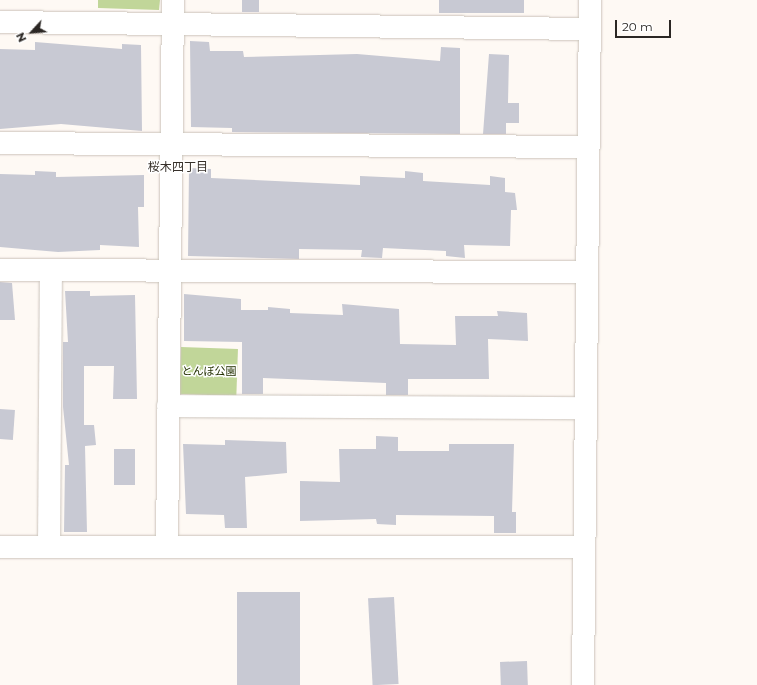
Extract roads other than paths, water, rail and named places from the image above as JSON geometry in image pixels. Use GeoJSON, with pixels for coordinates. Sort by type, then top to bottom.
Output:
{"type":"FeatureCollection","features":[{"type":"Feature","properties":{"kind":"street"},"geometry":{"type":"LineString","coordinates":[[167,547],[173,0]]}},
{"type":"Feature","properties":{"kind":"street"},"geometry":{"type":"LineString","coordinates":[[583,685],[590,0]]}},
{"type":"Feature","properties":{"kind":"street"},"geometry":{"type":"LineString","coordinates":[[0,22],[589,29]]}},
{"type":"Feature","properties":{"kind":"street"},"geometry":{"type":"LineString","coordinates":[[0,143],[588,147]]}},
{"type":"Feature","properties":{"kind":"street"},"geometry":{"type":"LineString","coordinates":[[0,270],[587,272]]}},
{"type":"Feature","properties":{"kind":"street"},"geometry":{"type":"LineString","coordinates":[[49,547],[51,270]]}},
{"type":"Feature","properties":{"kind":"street"},"geometry":{"type":"LineString","coordinates":[[168,406],[586,408]]}},
{"type":"Feature","properties":{"kind":"street"},"geometry":{"type":"LineString","coordinates":[[0,548],[584,547]]}},
{"type":"Feature","properties":{"kind":"district","name":"桜木四丁目"},"geometry":{"type":"Point","coordinates":[178,167]}},
{"type":"Feature","properties":{"kind":"park label","name":"とんぼ公園"},"geometry":{"type":"Point","coordinates":[209,371]}}]}
